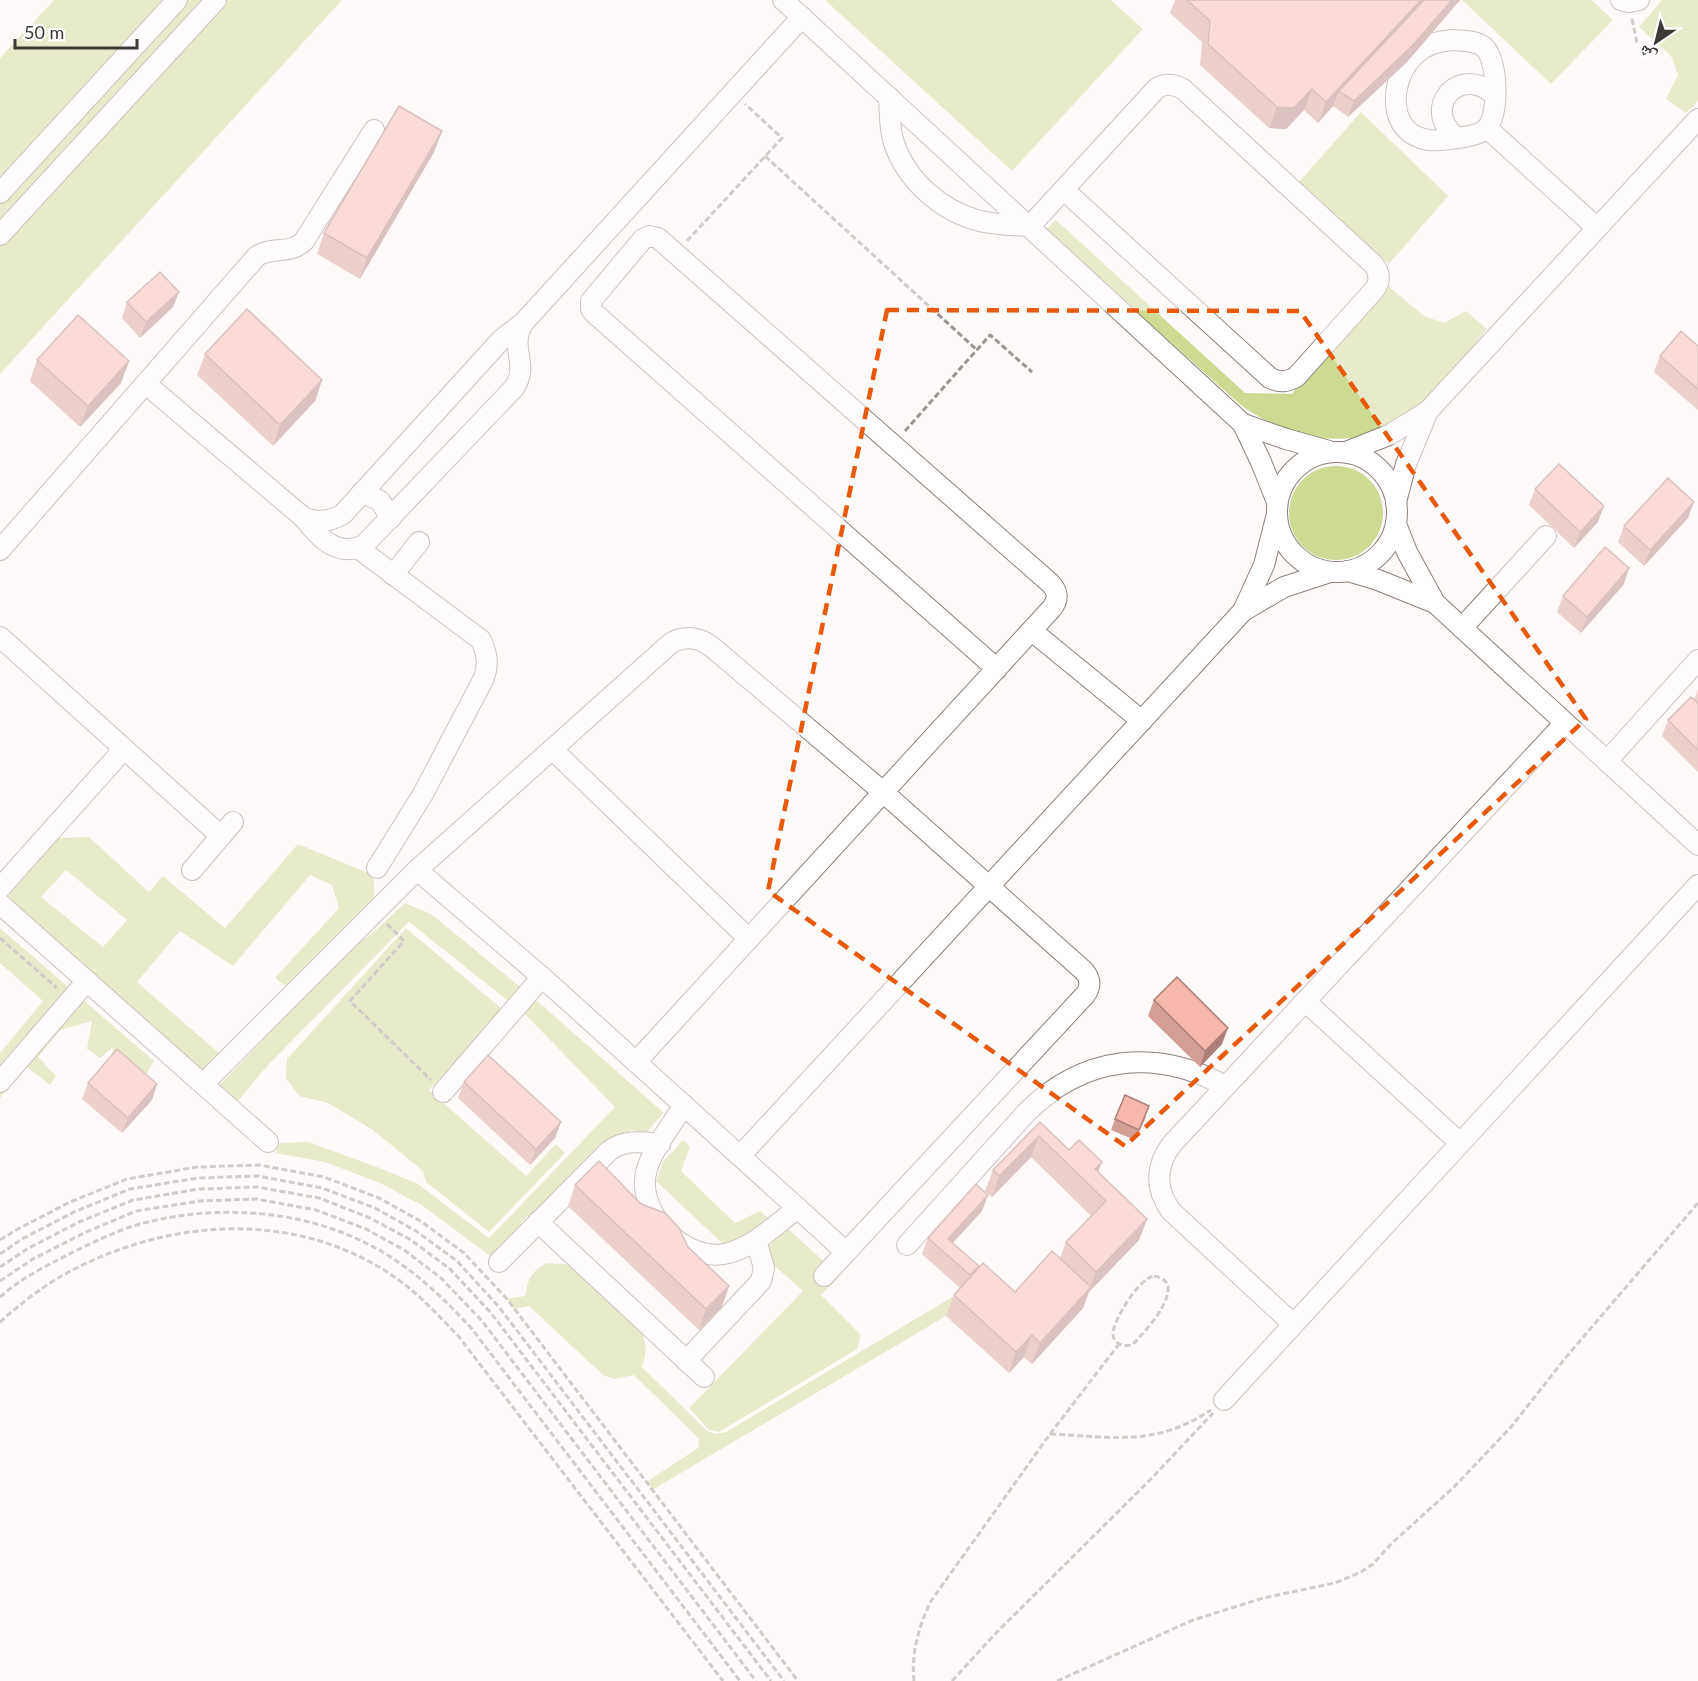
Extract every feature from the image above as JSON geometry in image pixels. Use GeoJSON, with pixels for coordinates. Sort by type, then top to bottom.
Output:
{"type":"FeatureCollection","features":[{"type":"Feature","properties":{"kind":"street"},"geometry":{"type":"LineString","coordinates":[[0,193],[177,0]]}},
{"type":"Feature","properties":{"kind":"street"},"geometry":{"type":"LineString","coordinates":[[0,235],[216,0]]}},
{"type":"Feature","properties":{"kind":"street"},"geometry":{"type":"LineString","coordinates":[[783,0],[1243,424],[1262,462],[1276,510],[1280,534],[1288,548],[1300,560],[1314,568],[1398,587],[1435,603]]}},
{"type":"Feature","properties":{"kind":"street"},"geometry":{"type":"LineString","coordinates":[[303,519],[320,522],[343,514],[494,347],[524,322],[802,17]]}},
{"type":"Feature","properties":{"kind":"street"},"geometry":{"type":"LineString","coordinates":[[1453,40],[1471,41],[1485,48],[1492,59],[1494,95],[1494,117],[1487,128],[1479,134],[1434,140],[1421,138],[1408,131],[1399,119],[1395,94],[1400,77],[1416,53],[1435,43],[1453,40]]}},
{"type":"Feature","properties":{"kind":"street"},"geometry":{"type":"LineString","coordinates":[[89,139],[82,132],[82,124],[117,83],[126,56]]}},
{"type":"Feature","properties":{"kind":"street"},"geometry":{"type":"LineString","coordinates":[[1456,137],[1445,127],[1442,120],[1442,105],[1449,92],[1461,84],[1475,83],[1494,95]]}},
{"type":"Feature","properties":{"kind":"street"},"geometry":{"type":"LineString","coordinates":[[1030,226],[1157,88],[1166,85],[1177,86],[1183,89],[1374,265],[1378,273],[1378,281],[1375,289],[1296,377],[1283,382],[1276,381],[1261,370],[1064,190]]}},
{"type":"Feature","properties":{"kind":"street"},"geometry":{"type":"LineString","coordinates":[[889,97],[893,141],[902,163],[917,184],[958,214],[980,221],[1030,226]]}},
{"type":"Feature","properties":{"kind":"street"},"geometry":{"type":"LineString","coordinates":[[1243,611],[1264,565],[1285,480],[1302,462],[1316,455],[1339,452],[1389,435],[1428,411],[1698,119]]}},
{"type":"Feature","properties":{"kind":"street"},"geometry":{"type":"LineString","coordinates":[[1487,128],[1597,228]]}},
{"type":"Feature","properties":{"kind":"street"},"geometry":{"type":"LineString","coordinates":[[0,550],[257,256],[268,251],[294,248],[304,241],[374,130]]}},
{"type":"Feature","properties":{"kind":"street"},"geometry":{"type":"LineString","coordinates":[[636,1062],[1032,631],[1056,603],[1057,598],[1054,587],[675,254],[655,237],[649,236],[644,239],[591,301],[591,309],[594,313],[997,669]]}},
{"type":"Feature","properties":{"kind":"street"},"geometry":{"type":"LineString","coordinates":[[146,384],[303,519],[328,544],[351,549],[369,542],[514,388],[522,367],[517,336],[524,322]]}},
{"type":"Feature","properties":{"kind":"street"},"geometry":{"type":"LineString","coordinates":[[494,347],[518,352]]}},
{"type":"Feature","properties":{"kind":"street"},"geometry":{"type":"LineString","coordinates":[[1396,502],[1406,465],[1428,411]]}},
{"type":"Feature","properties":{"kind":"street"},"geometry":{"type":"LineString","coordinates":[[740,1156],[1243,611],[1284,587],[1365,565],[1379,555],[1390,541],[1396,524],[1396,502],[1392,487],[1384,474],[1373,464],[1360,456],[1286,439],[1243,424]]}},
{"type":"Feature","properties":{"kind":"street"},"geometry":{"type":"LineString","coordinates":[[362,492],[380,501],[391,518]]}},
{"type":"Feature","properties":{"kind":"street"},"geometry":{"type":"LineString","coordinates":[[336,518],[336,531],[351,549],[393,575],[481,640],[487,658],[487,668],[445,756],[377,868]]}},
{"type":"Feature","properties":{"kind":"street"},"geometry":{"type":"LineString","coordinates":[[1396,524],[1407,552],[1435,603],[1698,844]]}},
{"type":"Feature","properties":{"kind":"street"},"geometry":{"type":"LineString","coordinates":[[1462,628],[1546,536]]}},
{"type":"Feature","properties":{"kind":"street"},"geometry":{"type":"LineString","coordinates":[[393,575],[419,542]]}},
{"type":"Feature","properties":{"kind":"street"},"geometry":{"type":"LineString","coordinates":[[1032,631],[1142,721]]}},
{"type":"Feature","properties":{"kind":"street"},"geometry":{"type":"LineString","coordinates":[[0,637],[124,749],[227,829],[192,870]]}},
{"type":"Feature","properties":{"kind":"street"},"geometry":{"type":"LineString","coordinates":[[203,1084],[417,870],[671,643],[684,638],[699,639],[712,647],[883,792],[1084,971],[1089,979],[1089,988],[1085,995],[824,1276]]}},
{"type":"Feature","properties":{"kind":"street"},"geometry":{"type":"LineString","coordinates":[[1607,761],[1698,660]]}},
{"type":"Feature","properties":{"kind":"street"},"geometry":{"type":"LineString","coordinates":[[1293,1324],[1171,1211],[1161,1193],[1159,1172],[1165,1152],[1565,723]]}},
{"type":"Feature","properties":{"kind":"street"},"geometry":{"type":"LineString","coordinates":[[0,888],[124,749]]}},
{"type":"Feature","properties":{"kind":"street"},"geometry":{"type":"LineString","coordinates":[[552,749],[749,939]]}},
{"type":"Feature","properties":{"kind":"street"},"geometry":{"type":"LineString","coordinates":[[417,870],[542,978],[846,1252]]}},
{"type":"Feature","properties":{"kind":"street"},"geometry":{"type":"LineString","coordinates":[[1224,1400],[1698,885]]}},
{"type":"Feature","properties":{"kind":"street"},"geometry":{"type":"LineString","coordinates":[[0,904],[267,1142]]}},
{"type":"Feature","properties":{"kind":"street"},"geometry":{"type":"LineString","coordinates":[[443,1092],[542,978]]}},
{"type":"Feature","properties":{"kind":"street"},"geometry":{"type":"LineString","coordinates":[[4,1070],[87,981]]}},
{"type":"Feature","properties":{"kind":"street"},"geometry":{"type":"LineString","coordinates":[[1305,1001],[1460,1143]]}},
{"type":"Feature","properties":{"kind":"street"},"geometry":{"type":"LineString","coordinates":[[907,1245],[1032,1107],[1065,1082],[1096,1068],[1112,1064],[1146,1062],[1187,1069],[1225,1086]]}},
{"type":"Feature","properties":{"kind":"street"},"geometry":{"type":"LineString","coordinates":[[684,1105],[656,1150],[647,1169],[644,1184],[651,1211],[670,1233],[690,1248],[713,1255],[736,1251],[751,1243],[798,1208]]}},
{"type":"Feature","properties":{"kind":"street"},"geometry":{"type":"LineString","coordinates":[[499,1262],[615,1146],[630,1142],[656,1150]]}},
{"type":"Feature","properties":{"kind":"street"},"geometry":{"type":"LineString","coordinates":[[538,1222],[704,1377]]}},
{"type":"Feature","properties":{"kind":"street"},"geometry":{"type":"LineString","coordinates":[[686,1361],[761,1281],[764,1268],[751,1243]]}},
{"type":"Feature","properties":{"kind":"path"},"geometry":{"type":"LineString","coordinates":[[1630,1],[1637,43]]}},
{"type":"Feature","properties":{"kind":"path"},"geometry":{"type":"LineString","coordinates":[[675,254],[782,138],[733,93]]}},
{"type":"Feature","properties":{"kind":"path"},"geometry":{"type":"LineString","coordinates":[[765,156],[977,350]]}},
{"type":"Feature","properties":{"kind":"path"},"geometry":{"type":"LineString","coordinates":[[893,445],[990,335],[1032,372]]}},
{"type":"Feature","properties":{"kind":"path"},"geometry":{"type":"LineString","coordinates":[[375,912],[404,941],[350,1001],[443,1092]]}},
{"type":"Feature","properties":{"kind":"path"},"geometry":{"type":"LineString","coordinates":[[0,938],[71,1000]]}},
{"type":"Feature","properties":{"kind":"path"},"geometry":{"type":"LineString","coordinates":[[0,1240],[69,1202],[127,1179],[197,1167],[259,1165],[324,1177],[380,1198],[414,1217],[464,1253],[507,1299],[798,1681]]}},
{"type":"Feature","properties":{"kind":"path"},"geometry":{"type":"LineString","coordinates":[[0,1254],[22,1239],[74,1212],[130,1190],[198,1178],[258,1176],[322,1188],[375,1208],[416,1231],[457,1261],[499,1306],[784,1681]]}},
{"type":"Feature","properties":{"kind":"path"},"geometry":{"type":"LineString","coordinates":[[0,1267],[27,1249],[79,1222],[133,1200],[199,1189],[257,1187],[319,1198],[370,1218],[411,1240],[450,1269],[490,1313],[771,1681]]}},
{"type":"Feature","properties":{"kind":"path"},"geometry":{"type":"LineString","coordinates":[[0,1281],[33,1259],[64,1243],[126,1216],[136,1212],[200,1201],[256,1198],[316,1210],[366,1229],[404,1250],[441,1278],[482,1321],[756,1681]]}},
{"type":"Feature","properties":{"kind":"path"},"geometry":{"type":"LineString","coordinates":[[1057,1681],[1193,1620],[1263,1598],[1335,1583],[1355,1576],[1373,1564],[1392,1543],[1454,1487],[1511,1427],[1567,1356],[1698,1203]]}},
{"type":"Feature","properties":{"kind":"path"},"geometry":{"type":"LineString","coordinates":[[0,1298],[40,1270],[89,1244],[140,1224],[201,1214],[256,1212],[312,1222],[360,1240],[397,1260],[433,1288],[472,1329],[740,1681]]}},
{"type":"Feature","properties":{"kind":"path"},"geometry":{"type":"LineString","coordinates":[[0,1322],[57,1279],[100,1257],[143,1242],[186,1231],[230,1227],[273,1230],[316,1240],[357,1256],[395,1278],[429,1305],[459,1337],[723,1681]]}},
{"type":"Feature","properties":{"kind":"path"},"geometry":{"type":"LineString","coordinates":[[1149,1277],[1159,1277],[1169,1289],[1167,1300],[1133,1344],[1129,1346],[1119,1344],[1113,1332],[1125,1307],[1144,1280],[1149,1277]]}},
{"type":"Feature","properties":{"kind":"path"},"geometry":{"type":"LineString","coordinates":[[914,1681],[915,1644],[924,1615],[932,1601],[1050,1434],[1119,1344]]}},
{"type":"Feature","properties":{"kind":"path"},"geometry":{"type":"LineString","coordinates":[[1050,1434],[1133,1438],[1148,1436],[1194,1421],[1224,1400]]}},
{"type":"Feature","properties":{"kind":"path"},"geometry":{"type":"LineString","coordinates":[[952,1681],[995,1634],[1150,1480],[1224,1400]]}},
{"type":"Feature","properties":{"kind":"highlighted area"},"geometry":{"type":"Polygon","coordinates":[[[887,310],[1300,311],[1586,719],[1125,1146],[768,891],[887,310]]]}},
{"type":"Feature","properties":{"kind":"green space"},"geometry":{"type":"Polygon","coordinates":[[[54,0],[342,0],[0,374],[0,58],[54,0]]]}},
{"type":"Feature","properties":{"kind":"green space"},"geometry":{"type":"Polygon","coordinates":[[[825,0],[1111,0],[1143,29],[1012,171],[825,0]]]}},
{"type":"Feature","properties":{"kind":"green space"},"geometry":{"type":"Polygon","coordinates":[[[1462,0],[1592,0],[1613,20],[1551,84],[1462,0]]]}},
{"type":"Feature","properties":{"kind":"green space"},"geometry":{"type":"Polygon","coordinates":[[[1662,0],[1698,0],[1698,101],[1686,113],[1666,99],[1678,75],[1671,56],[1639,27],[1662,0]]]}},
{"type":"Feature","properties":{"kind":"green space"},"geometry":{"type":"Polygon","coordinates":[[[1361,112],[1448,196],[1389,264],[1298,183],[1361,112]]]}},
{"type":"Feature","properties":{"kind":"green space"},"geometry":{"type":"Polygon","coordinates":[[[1056,220],[1245,393],[1292,394],[1387,285],[1424,316],[1444,323],[1466,311],[1487,329],[1428,399],[1415,412],[1388,431],[1376,435],[1337,439],[1308,436],[1281,428],[1242,406],[1045,230],[1056,220]]]}},
{"type":"Feature","properties":{"kind":"green space"},"geometry":{"type":"Polygon","coordinates":[[[1336,466],[1354,470],[1369,480],[1379,495],[1383,513],[1379,531],[1369,546],[1354,556],[1336,560],[1318,556],[1303,546],[1293,531],[1289,513],[1293,495],[1303,480],[1318,470],[1336,466]]]}},
{"type":"Feature","properties":{"kind":"green space"},"geometry":{"type":"Polygon","coordinates":[[[89,837],[149,892],[163,876],[225,928],[298,844],[373,875],[375,901],[290,989],[275,978],[339,908],[332,885],[310,875],[233,966],[180,931],[137,982],[220,1054],[211,1067],[189,1072],[3,901],[58,838],[89,837]],[[66,870],[41,897],[103,947],[127,920],[66,870]]]}},
{"type":"Feature","properties":{"kind":"green space"},"geometry":{"type":"Polygon","coordinates":[[[405,903],[431,914],[524,990],[513,1005],[409,922],[269,1064],[232,1108],[214,1110],[207,1098],[346,953],[376,930],[405,903]]]}},
{"type":"Feature","properties":{"kind":"green space"},"geometry":{"type":"Polygon","coordinates":[[[0,928],[154,1061],[140,1086],[111,1065],[113,1047],[100,1058],[87,1049],[92,1021],[60,1030],[38,1057],[56,1076],[50,1085],[26,1066],[0,1098],[0,1053],[43,1001],[0,963],[0,928]]]}},
{"type":"Feature","properties":{"kind":"green space"},"geometry":{"type":"Polygon","coordinates":[[[406,928],[503,1010],[429,1090],[526,1176],[556,1144],[565,1153],[489,1232],[426,1182],[423,1171],[373,1130],[328,1103],[299,1096],[286,1078],[287,1059],[406,928]]]}},
{"type":"Feature","properties":{"kind":"green space"},"geometry":{"type":"Polygon","coordinates":[[[536,1000],[664,1113],[646,1133],[631,1130],[533,1234],[528,1215],[493,1258],[423,1206],[380,1183],[325,1162],[276,1153],[278,1143],[308,1142],[377,1167],[418,1184],[489,1238],[615,1107],[524,1013],[536,1000]]]}},
{"type":"Feature","properties":{"kind":"green space"},"geometry":{"type":"Polygon","coordinates":[[[683,1140],[690,1147],[681,1171],[735,1223],[760,1211],[768,1218],[744,1244],[725,1246],[656,1181],[663,1162],[683,1140]]]}},
{"type":"Feature","properties":{"kind":"green space"},"geometry":{"type":"Polygon","coordinates":[[[786,1227],[840,1276],[821,1295],[861,1335],[857,1349],[719,1432],[709,1430],[689,1408],[803,1291],[761,1254],[786,1227]]]}},
{"type":"Feature","properties":{"kind":"green space"},"geometry":{"type":"Polygon","coordinates":[[[547,1263],[572,1265],[642,1334],[646,1350],[642,1367],[707,1431],[716,1434],[726,1432],[954,1296],[961,1300],[946,1316],[652,1490],[648,1481],[698,1448],[699,1439],[634,1375],[614,1379],[603,1375],[529,1306],[514,1309],[507,1299],[525,1296],[531,1276],[547,1263]]]}},
{"type":"Feature","properties":{"kind":"building"},"geometry":{"type":"Polygon","coordinates":[[[1187,0],[1421,0],[1326,102],[1312,89],[1294,108],[1277,107],[1208,44],[1210,21],[1187,0]]]}},
{"type":"Feature","properties":{"kind":"building"},"geometry":{"type":"Polygon","coordinates":[[[1424,0],[1452,0],[1412,46],[1354,101],[1339,91],[1424,0]]]}},
{"type":"Feature","properties":{"kind":"building"},"geometry":{"type":"Polygon","coordinates":[[[399,106],[442,131],[367,258],[324,233],[399,106]]]}},
{"type":"Feature","properties":{"kind":"building"},"geometry":{"type":"Polygon","coordinates":[[[160,272],[179,292],[146,322],[127,302],[160,272]]]}},
{"type":"Feature","properties":{"kind":"building"},"geometry":{"type":"Polygon","coordinates":[[[247,309],[322,380],[280,425],[205,354],[247,309]]]}},
{"type":"Feature","properties":{"kind":"building"},"geometry":{"type":"Polygon","coordinates":[[[78,315],[129,361],[88,406],[37,360],[78,315]]]}},
{"type":"Feature","properties":{"kind":"building"},"geometry":{"type":"Polygon","coordinates":[[[1681,331],[1698,346],[1698,389],[1660,356],[1681,331]]]}},
{"type":"Feature","properties":{"kind":"building"},"geometry":{"type":"Polygon","coordinates":[[[1559,464],[1604,506],[1580,532],[1535,489],[1559,464]]]}},
{"type":"Feature","properties":{"kind":"building"},"geometry":{"type":"Polygon","coordinates":[[[1668,478],[1694,502],[1650,550],[1624,526],[1668,478]]]}},
{"type":"Feature","properties":{"kind":"building"},"geometry":{"type":"Polygon","coordinates":[[[1605,547],[1629,568],[1587,617],[1563,596],[1605,547]]]}},
{"type":"Feature","properties":{"kind":"building"},"geometry":{"type":"Polygon","coordinates":[[[1691,697],[1698,703],[1698,750],[1668,720],[1691,697]]]}},
{"type":"Feature","properties":{"kind":"building"},"geometry":{"type":"Polygon","coordinates":[[[1177,977],[1228,1028],[1205,1051],[1154,1000],[1177,977]]]}},
{"type":"Feature","properties":{"kind":"building"},"geometry":{"type":"Polygon","coordinates":[[[117,1049],[157,1084],[128,1118],[88,1083],[117,1049]]]}},
{"type":"Feature","properties":{"kind":"building"},"geometry":{"type":"Polygon","coordinates":[[[488,1055],[561,1122],[536,1149],[464,1082],[488,1055]]]}},
{"type":"Feature","properties":{"kind":"building"},"geometry":{"type":"Polygon","coordinates":[[[1125,1095],[1149,1106],[1139,1130],[1115,1119],[1125,1095]]]}},
{"type":"Feature","properties":{"kind":"building"},"geometry":{"type":"Polygon","coordinates":[[[1040,1122],[1069,1150],[1079,1140],[1102,1162],[1095,1169],[1147,1219],[1096,1272],[1066,1242],[1106,1201],[1039,1136],[999,1176],[993,1170],[1040,1122]]]}},
{"type":"Feature","properties":{"kind":"building"},"geometry":{"type":"Polygon","coordinates":[[[599,1161],[641,1204],[665,1213],[679,1228],[688,1247],[729,1286],[706,1309],[575,1185],[599,1161]]]}},
{"type":"Feature","properties":{"kind":"building"},"geometry":{"type":"Polygon","coordinates":[[[976,1184],[988,1195],[948,1239],[979,1266],[970,1275],[928,1238],[976,1184]]]}},
{"type":"Feature","properties":{"kind":"building"},"geometry":{"type":"Polygon","coordinates":[[[1052,1251],[1091,1287],[1040,1343],[1032,1335],[1016,1352],[954,1295],[983,1263],[1015,1292],[1052,1251]]]}}]}
